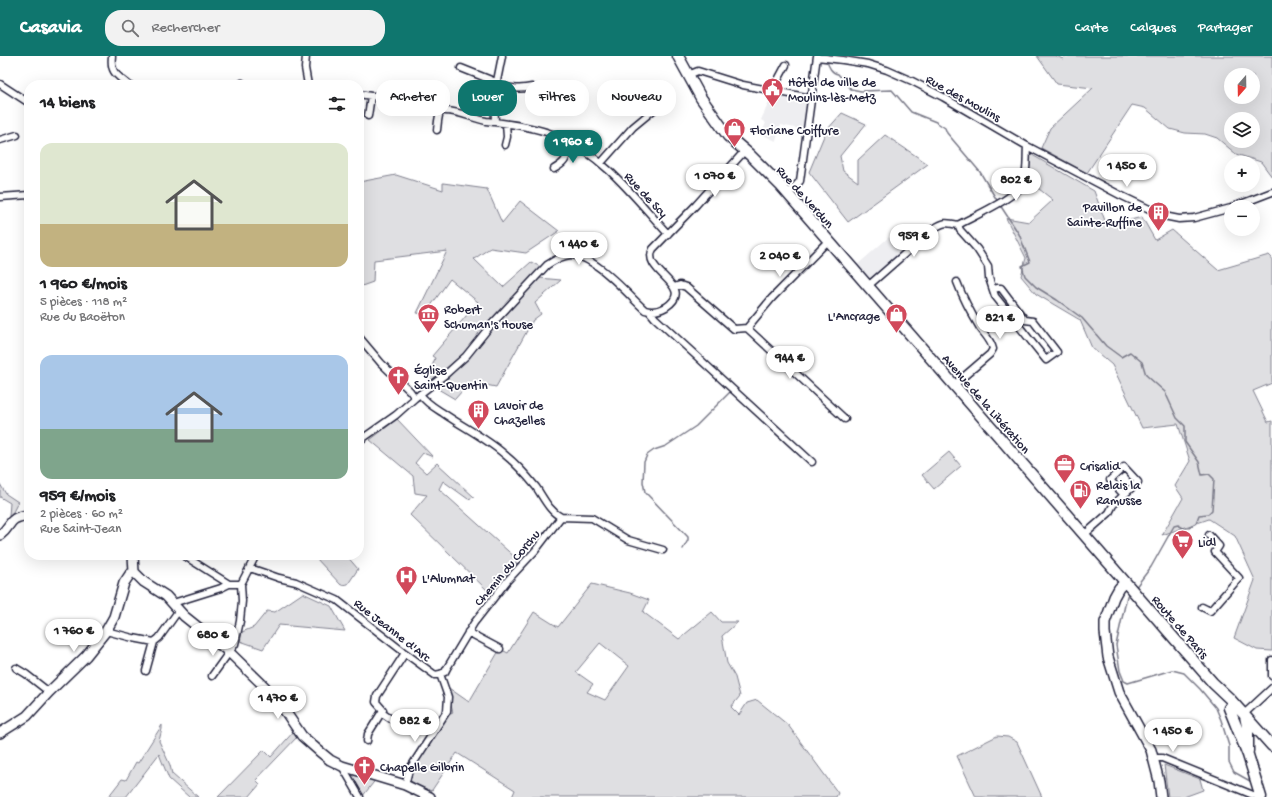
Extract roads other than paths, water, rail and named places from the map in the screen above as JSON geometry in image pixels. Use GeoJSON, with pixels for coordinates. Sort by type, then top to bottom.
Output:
{"type":"FeatureCollection","features":[{"type":"Feature","properties":{"kind":"main road","name":"Rue de Verdun"},"geometry":{"type":"LineString","coordinates":[[678,56],[701,98],[728,136],[772,177],[828,241]]}},
{"type":"Feature","properties":{"kind":"main road","name":"Avenue de la Libération"},"geometry":{"type":"LineString","coordinates":[[828,241],[1126,582]]}},
{"type":"Feature","properties":{"kind":"main road","name":"Route de Paris"},"geometry":{"type":"LineString","coordinates":[[1126,582],[1216,686],[1244,714],[1272,746]]}},
{"type":"Feature","properties":{"kind":"main road","name":"Route de Paris"},"geometry":{"type":"LineString","coordinates":[[1216,686],[1229,708],[1272,752]]}},
{"type":"Feature","properties":{"kind":"main road"},"geometry":{"type":"LineString","coordinates":[[1229,708],[1248,755],[1259,797]]}},
{"type":"Feature","properties":{"kind":"main road"},"geometry":{"type":"LineString","coordinates":[[1244,714],[1248,727],[1248,755]]}},
{"type":"Feature","properties":{"kind":"street"},"geometry":{"type":"LineString","coordinates":[[112,56],[111,64],[115,74],[123,80]]}},
{"type":"Feature","properties":{"kind":"street"},"geometry":{"type":"LineString","coordinates":[[306,56],[305,68],[307,80]]}},
{"type":"Feature","properties":{"kind":"street"},"geometry":{"type":"LineString","coordinates":[[497,80],[502,56]]}},
{"type":"Feature","properties":{"kind":"street"},"geometry":{"type":"LineString","coordinates":[[788,194],[800,181],[817,56]]}},
{"type":"Feature","properties":{"kind":"street","name":"Rue des Moulins"},"geometry":{"type":"LineString","coordinates":[[817,56],[861,63],[887,70],[944,97],[1027,146],[1120,195],[1164,216],[1186,220],[1224,209]]}},
{"type":"Feature","properties":{"kind":"street"},"geometry":{"type":"LineString","coordinates":[[772,91],[786,65]]}},
{"type":"Feature","properties":{"kind":"street"},"geometry":{"type":"LineString","coordinates":[[461,68],[489,80]]}},
{"type":"Feature","properties":{"kind":"street"},"geometry":{"type":"LineString","coordinates":[[688,75],[698,71],[743,85],[811,98]]}},
{"type":"Feature","properties":{"kind":"street"},"geometry":{"type":"LineString","coordinates":[[0,84],[24,100]]}},
{"type":"Feature","properties":{"kind":"street","name":"Rue de Scy"},"geometry":{"type":"LineString","coordinates":[[364,95],[376,96]]}},
{"type":"Feature","properties":{"kind":"street"},"geometry":{"type":"LineString","coordinates":[[368,116],[371,96]]}},
{"type":"Feature","properties":{"kind":"street","name":"Rue de Scy"},"geometry":{"type":"LineString","coordinates":[[450,111],[479,120],[530,127],[560,137],[608,169],[668,234]]}},
{"type":"Feature","properties":{"kind":"street"},"geometry":{"type":"LineString","coordinates":[[437,130],[438,116]]}},
{"type":"Feature","properties":{"kind":"street"},"geometry":{"type":"LineString","coordinates":[[495,116],[495,122]]}},
{"type":"Feature","properties":{"kind":"street"},"geometry":{"type":"LineString","coordinates":[[601,163],[633,127],[646,116]]}},
{"type":"Feature","properties":{"kind":"street"},"geometry":{"type":"LineString","coordinates":[[505,146],[507,137],[506,124]]}},
{"type":"Feature","properties":{"kind":"street"},"geometry":{"type":"LineString","coordinates":[[0,140],[17,135]]}},
{"type":"Feature","properties":{"kind":"street"},"geometry":{"type":"LineString","coordinates":[[554,169],[562,165],[567,157],[570,143]]}},
{"type":"Feature","properties":{"kind":"street"},"geometry":{"type":"LineString","coordinates":[[868,286],[933,229],[947,222],[958,225],[1002,202],[1020,188],[1024,183],[1027,146]]}},
{"type":"Feature","properties":{"kind":"street"},"geometry":{"type":"LineString","coordinates":[[650,312],[660,310],[667,306],[676,295],[674,287],[653,264],[650,257],[653,249],[696,205],[744,150]]}},
{"type":"Feature","properties":{"kind":"street","name":"Rue des Moulins"},"geometry":{"type":"LineString","coordinates":[[1251,200],[1272,192]]}},
{"type":"Feature","properties":{"kind":"street"},"geometry":{"type":"LineString","coordinates":[[0,197],[24,195]]}},
{"type":"Feature","properties":{"kind":"street"},"geometry":{"type":"LineString","coordinates":[[958,225],[960,230],[977,249],[988,266],[989,278],[995,296],[1046,360],[1057,352],[1033,321],[1026,320],[1001,288],[993,289]]}},
{"type":"Feature","properties":{"kind":"street"},"geometry":{"type":"LineString","coordinates":[[674,287],[680,285],[686,287],[734,329],[747,328],[772,298],[828,241]]}},
{"type":"Feature","properties":{"kind":"street"},"geometry":{"type":"LineString","coordinates":[[364,437],[396,415],[466,356],[491,325],[543,269],[552,262],[570,255],[579,256],[588,260],[611,278],[645,310],[650,312],[812,462]]}},
{"type":"Feature","properties":{"kind":"street"},"geometry":{"type":"LineString","coordinates":[[954,385],[990,354],[993,349],[992,343],[981,330],[960,291],[957,282]]}},
{"type":"Feature","properties":{"kind":"street"},"geometry":{"type":"LineString","coordinates":[[747,328],[845,419]]}},
{"type":"Feature","properties":{"kind":"street"},"geometry":{"type":"LineString","coordinates":[[364,343],[381,363],[410,391],[506,455],[536,487],[550,508],[557,515],[561,517],[592,518],[628,540],[663,550]]}},
{"type":"Feature","properties":{"kind":"street"},"geometry":{"type":"LineString","coordinates":[[1084,535],[1109,513],[1113,505],[1124,495],[1138,482],[1124,467],[1110,480],[1124,495]]}},
{"type":"Feature","properties":{"kind":"street"},"geometry":{"type":"LineString","coordinates":[[0,535],[16,517],[24,516]]}},
{"type":"Feature","properties":{"kind":"street","name":"Chemin du Corchu"},"geometry":{"type":"LineString","coordinates":[[468,632],[561,517]]}},
{"type":"Feature","properties":{"kind":"street"},"geometry":{"type":"LineString","coordinates":[[1202,607],[1210,611],[1239,578],[1215,552],[1219,546],[1209,535]]}},
{"type":"Feature","properties":{"kind":"street"},"geometry":{"type":"LineString","coordinates":[[133,560],[134,572],[144,582],[166,596],[176,607],[229,652],[270,693],[302,736],[330,760],[342,766],[405,785],[430,797]]}},
{"type":"Feature","properties":{"kind":"street"},"geometry":{"type":"LineString","coordinates":[[191,560],[229,584]]}},
{"type":"Feature","properties":{"kind":"street"},"geometry":{"type":"LineString","coordinates":[[212,676],[226,654],[235,644],[240,621],[242,601],[241,584],[254,560]]}},
{"type":"Feature","properties":{"kind":"street","name":"Rue Jeanne d'Arc"},"geometry":{"type":"LineString","coordinates":[[250,568],[296,582],[337,600],[404,654],[435,675],[445,672],[468,632]]}},
{"type":"Feature","properties":{"kind":"street"},"geometry":{"type":"LineString","coordinates":[[0,733],[27,716],[78,664],[106,631],[114,617],[124,583],[130,574],[134,572]]}},
{"type":"Feature","properties":{"kind":"street"},"geometry":{"type":"LineString","coordinates":[[1126,582],[1119,588],[1114,597],[1105,622],[1108,657],[1119,692],[1146,740],[1154,758],[1161,797]]}},
{"type":"Feature","properties":{"kind":"street"},"geometry":{"type":"LineString","coordinates":[[146,671],[154,642],[159,638],[176,607],[229,584],[241,584]]}},
{"type":"Feature","properties":{"kind":"street"},"geometry":{"type":"LineString","coordinates":[[106,631],[154,642]]}},
{"type":"Feature","properties":{"kind":"street"},"geometry":{"type":"LineString","coordinates":[[468,632],[500,649]]}},
{"type":"Feature","properties":{"kind":"street"},"geometry":{"type":"LineString","coordinates":[[366,741],[368,734],[382,712],[382,707],[376,702],[376,699],[404,654]]}},
{"type":"Feature","properties":{"kind":"street"},"geometry":{"type":"LineString","coordinates":[[1272,660],[1272,676]]}},
{"type":"Feature","properties":{"kind":"street"},"geometry":{"type":"LineString","coordinates":[[16,668],[49,692]]}},
{"type":"Feature","properties":{"kind":"street"},"geometry":{"type":"LineString","coordinates":[[405,785],[409,770],[447,710],[448,697],[440,674]]}},
{"type":"Feature","properties":{"kind":"street"},"geometry":{"type":"LineString","coordinates":[[1244,714],[1272,688]]}},
{"type":"Feature","properties":{"kind":"street"},"geometry":{"type":"LineString","coordinates":[[382,712],[403,727]]}},
{"type":"Feature","properties":{"kind":"street"},"geometry":{"type":"LineString","coordinates":[[1154,758],[1162,758],[1259,797]]}},
{"type":"Feature","properties":{"kind":"street"},"geometry":{"type":"LineString","coordinates":[[342,766],[360,797]]}},
{"type":"Feature","properties":{"kind":"waterway"},"geometry":{"type":"LineString","coordinates":[[827,60],[831,69],[838,74],[851,89],[861,91],[892,90],[911,112],[936,122],[945,128],[947,133],[980,172],[998,202]]}},
{"type":"Feature","properties":{"kind":"waterway"},"geometry":{"type":"LineString","coordinates":[[1000,205],[1019,234],[1030,262],[1022,266],[1025,276],[1036,287],[1082,318],[1106,346],[1121,357],[1130,352],[1142,362],[1146,375],[1165,392],[1177,418],[1185,426],[1185,442],[1199,462],[1202,475],[1209,474],[1214,479],[1212,510],[1208,514],[1199,515],[1196,523],[1185,529],[1178,525],[1174,526],[1151,567],[1135,588]]}},
{"type":"Feature","properties":{"kind":"waterway"},"geometry":{"type":"LineString","coordinates":[[683,549],[688,537],[645,492],[643,482],[644,462],[647,455],[654,450],[666,446],[696,426],[730,392]]}},
{"type":"Feature","properties":{"kind":"waterway"},"geometry":{"type":"LineString","coordinates":[[1129,593],[1127,596],[1116,645],[1120,671],[1124,681],[1128,683],[1172,670],[1184,673],[1216,708],[1229,746],[1229,762],[1234,772],[1250,781]]}},
{"type":"Feature","properties":{"kind":"place","name":"Hôtel de ville de Moulins-lès-Metz"},"geometry":{"type":"Point","coordinates":[772,108]}},
{"type":"Feature","properties":{"kind":"place","name":"Floriane Coiffure"},"geometry":{"type":"Point","coordinates":[735,148]}},
{"type":"Feature","properties":{"kind":"place","name":"Pavillon de Sainte-Ruffine"},"geometry":{"type":"Point","coordinates":[1158,232]}},
{"type":"Feature","properties":{"kind":"place","name":"Robert Schuman's House"},"geometry":{"type":"Point","coordinates":[429,334]}},
{"type":"Feature","properties":{"kind":"place","name":"L'Ancrage"},"geometry":{"type":"Point","coordinates":[896,334]}},
{"type":"Feature","properties":{"kind":"place","name":"Église Saint-Quentin"},"geometry":{"type":"Point","coordinates":[398,396]}},
{"type":"Feature","properties":{"kind":"place","name":"Lavoir de Chazelles"},"geometry":{"type":"Point","coordinates":[478,430]}},
{"type":"Feature","properties":{"kind":"place","name":"Crisalid"},"geometry":{"type":"Point","coordinates":[1064,484]}},
{"type":"Feature","properties":{"kind":"place","name":"Relais la Ramusse"},"geometry":{"type":"Point","coordinates":[1080,510]}},
{"type":"Feature","properties":{"kind":"place","name":"Lidl"},"geometry":{"type":"Point","coordinates":[1182,560]}},
{"type":"Feature","properties":{"kind":"place","name":"L'Alumnat"},"geometry":{"type":"Point","coordinates":[407,596]}},
{"type":"Feature","properties":{"kind":"place","name":"Chapelle Gilbrin"},"geometry":{"type":"Point","coordinates":[365,786]}}]}
